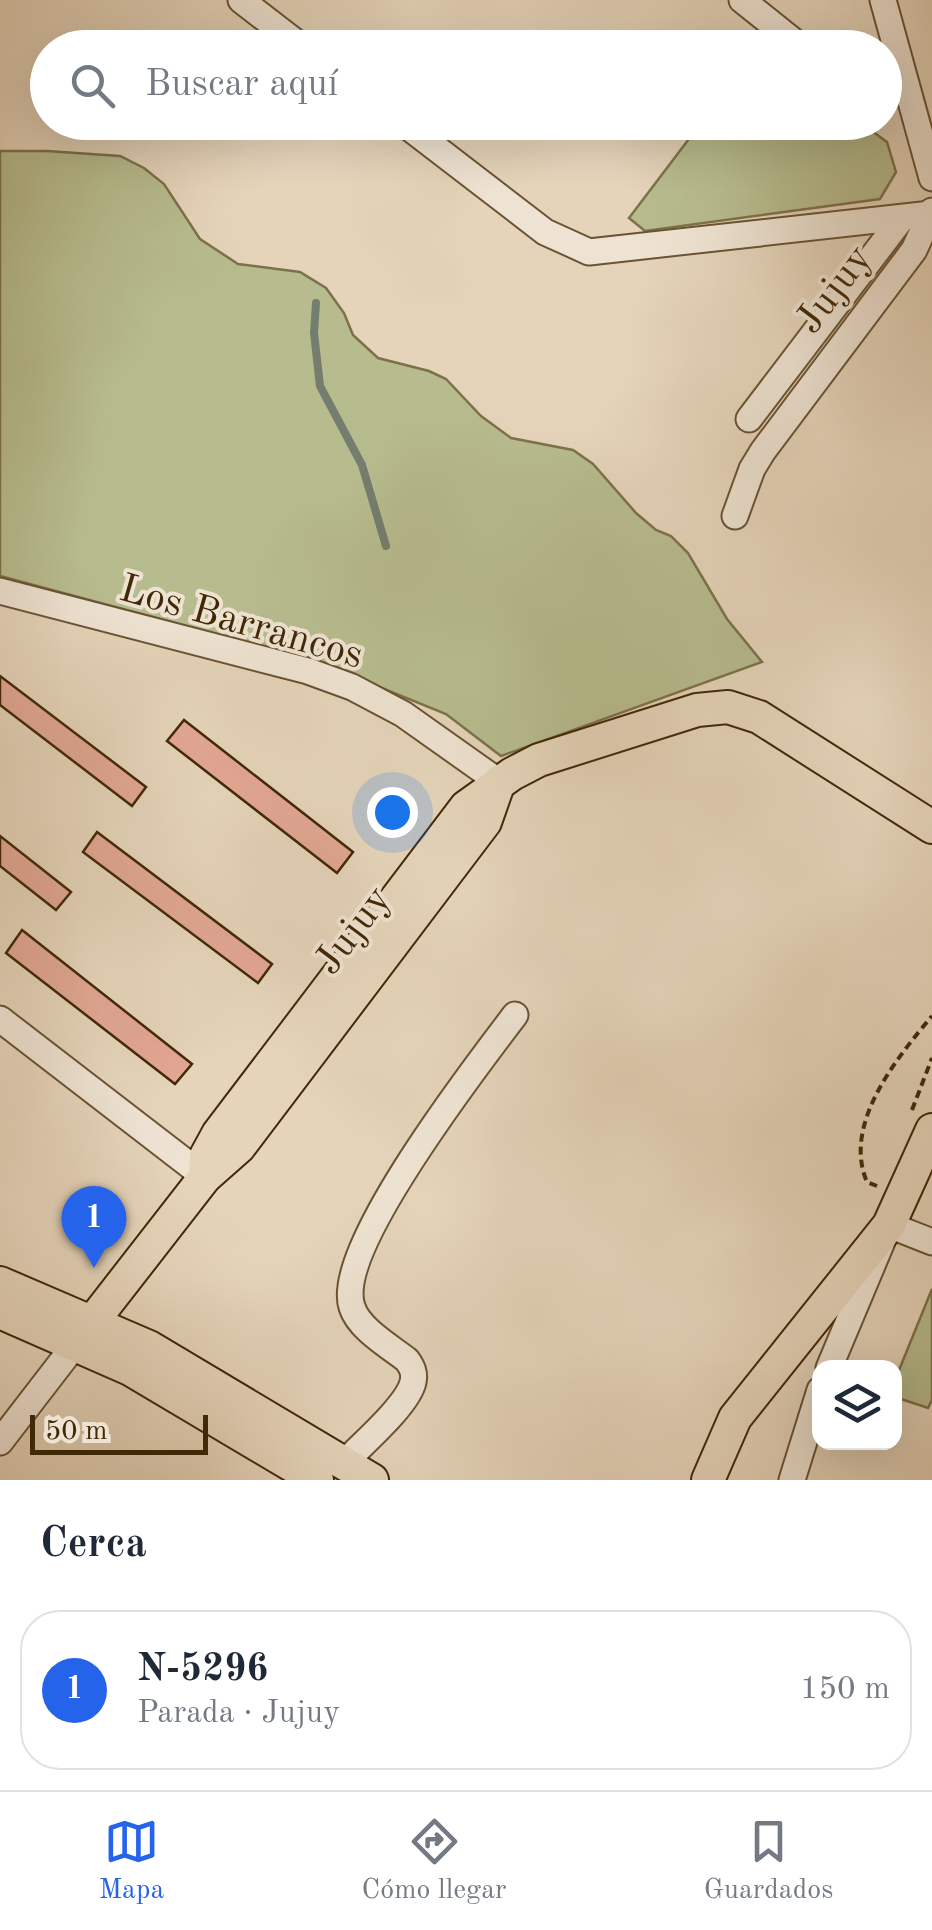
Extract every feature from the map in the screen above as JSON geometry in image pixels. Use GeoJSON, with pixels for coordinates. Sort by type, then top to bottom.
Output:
{"type":"FeatureCollection","features":[{"type":"Feature","properties":{"kind":"main road","name":"Jujuy"},"geometry":{"type":"LineString","coordinates":[[84,1333],[205,1177],[206,1156],[218,1134],[466,806],[525,766],[697,710],[728,707],[759,717],[932,828]]}},
{"type":"Feature","properties":{"kind":"main road"},"geometry":{"type":"LineString","coordinates":[[708,1480],[735,1418],[889,1225],[919,1128]]}},
{"type":"Feature","properties":{"kind":"main road"},"geometry":{"type":"LineString","coordinates":[[0,1283],[84,1333],[159,1385],[330,1472],[372,1480]]}},
{"type":"Feature","properties":{"kind":"main road"},"geometry":{"type":"LineString","coordinates":[[0,1312],[84,1333]]}},
{"type":"Feature","properties":{"kind":"street"},"geometry":{"type":"LineString","coordinates":[[241,0],[280,30]]}},
{"type":"Feature","properties":{"kind":"street"},"geometry":{"type":"LineString","coordinates":[[742,0],[780,30]]}},
{"type":"Feature","properties":{"kind":"street"},"geometry":{"type":"LineString","coordinates":[[882,0],[887,30]]}},
{"type":"Feature","properties":{"kind":"street"},"geometry":{"type":"LineString","coordinates":[[902,106],[932,178]]}},
{"type":"Feature","properties":{"kind":"street"},"geometry":{"type":"LineString","coordinates":[[425,140],[545,232],[590,252],[932,213]]}},
{"type":"Feature","properties":{"kind":"street","name":"Jujuy"},"geometry":{"type":"LineString","coordinates":[[735,516],[763,451],[914,250],[932,213]]}},
{"type":"Feature","properties":{"kind":"street"},"geometry":{"type":"LineString","coordinates":[[749,419],[902,218]]}},
{"type":"Feature","properties":{"kind":"street","name":"Los Barrancos"},"geometry":{"type":"LineString","coordinates":[[0,591],[308,671],[352,687],[403,714],[499,782]]}},
{"type":"Feature","properties":{"kind":"street"},"geometry":{"type":"LineString","coordinates":[[330,1472],[402,1402],[414,1381],[413,1368],[406,1360],[357,1317],[350,1286],[356,1265],[404,1172],[515,1015]]}},
{"type":"Feature","properties":{"kind":"street"},"geometry":{"type":"LineString","coordinates":[[0,1019],[205,1177]]}},
{"type":"Feature","properties":{"kind":"street"},"geometry":{"type":"LineString","coordinates":[[832,1360],[889,1225],[932,1242]]}},
{"type":"Feature","properties":{"kind":"street","name":"Jujuy"},"geometry":{"type":"LineString","coordinates":[[0,1442],[84,1333]]}},
{"type":"Feature","properties":{"kind":"street"},"geometry":{"type":"LineString","coordinates":[[792,1480],[812,1416]]}},
{"type":"Feature","properties":{"kind":"path"},"geometry":{"type":"LineString","coordinates":[[883,1180],[875,1187],[870,1186],[864,1176],[860,1150],[866,1118],[879,1092],[932,1016]]}},
{"type":"Feature","properties":{"kind":"path"},"geometry":{"type":"LineString","coordinates":[[919,1128],[932,1058]]}},
{"type":"Feature","properties":{"kind":"green space"},"geometry":{"type":"Polygon","coordinates":[[[688,140],[884,140],[896,172],[880,199],[645,231],[629,218],[688,140]]]}},
{"type":"Feature","properties":{"kind":"green space"},"geometry":{"type":"Polygon","coordinates":[[[0,151],[120,156],[144,168],[164,184],[200,239],[238,264],[300,272],[326,288],[344,313],[353,335],[378,358],[446,379],[481,416],[511,438],[573,450],[593,464],[636,513],[656,530],[671,536],[688,553],[727,619],[762,662],[501,756],[446,714],[313,660],[0,576],[0,151]]]}},
{"type":"Feature","properties":{"kind":"green space"},"geometry":{"type":"Polygon","coordinates":[[[932,1289],[932,1400],[928,1408],[902,1399],[902,1363],[932,1289]]]}},
{"type":"Feature","properties":{"kind":"building"},"geometry":{"type":"Polygon","coordinates":[[[0,676],[146,787],[132,806],[0,705],[0,676]]]}},
{"type":"Feature","properties":{"kind":"building"},"geometry":{"type":"Polygon","coordinates":[[[184,720],[353,852],[337,873],[167,741],[184,720]]]}},
{"type":"Feature","properties":{"kind":"building"},"geometry":{"type":"Polygon","coordinates":[[[97,832],[272,964],[258,983],[83,852],[97,832]]]}},
{"type":"Feature","properties":{"kind":"building"},"geometry":{"type":"Polygon","coordinates":[[[0,836],[71,892],[56,910],[0,866],[0,836]]]}},
{"type":"Feature","properties":{"kind":"building"},"geometry":{"type":"Polygon","coordinates":[[[22,930],[192,1064],[175,1084],[6,953],[22,930]]]}},
{"type":"Feature","properties":{"kind":"waterway"},"geometry":{"type":"LineString","coordinates":[[316,303],[314,333],[320,386],[362,465],[386,546]]}},
{"type":"Feature","properties":{"kind":"place","name":"N-5296"},"geometry":{"type":"Point","coordinates":[94,1268]}}]}
